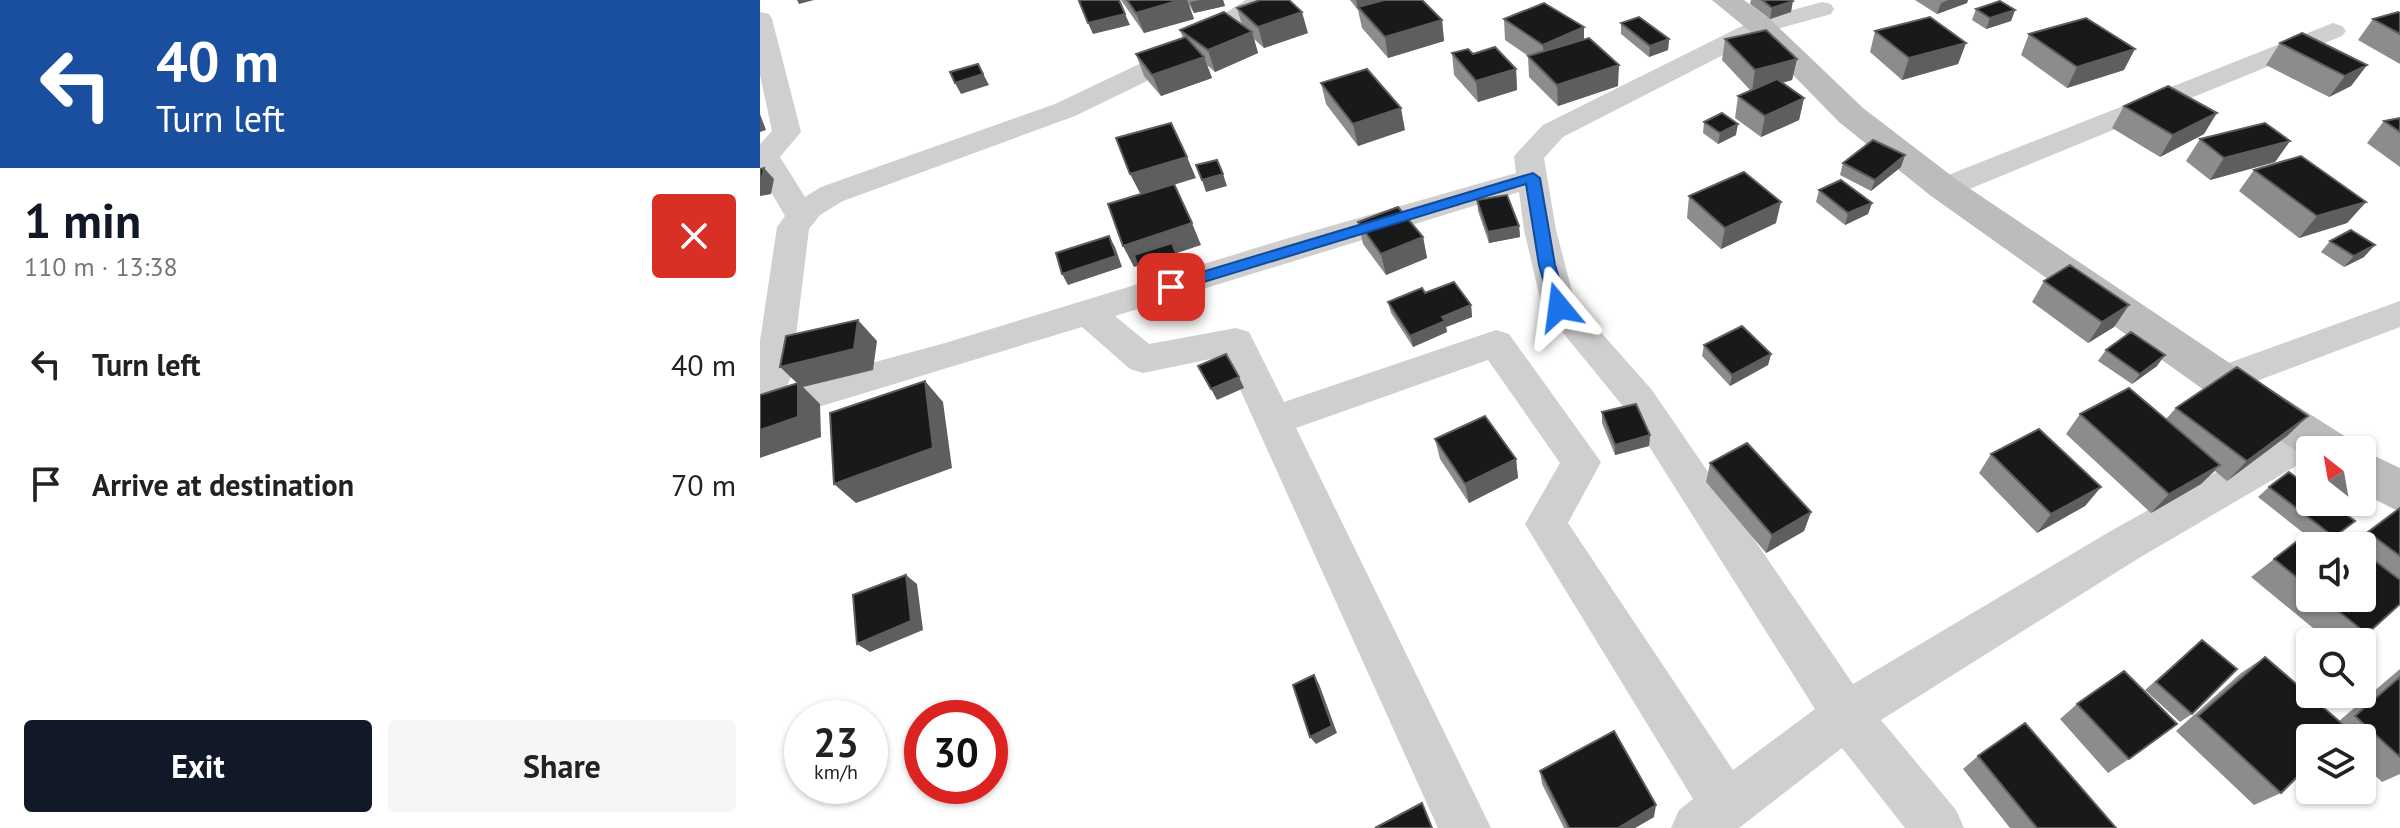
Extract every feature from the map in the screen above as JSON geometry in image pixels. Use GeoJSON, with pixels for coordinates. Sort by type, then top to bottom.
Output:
{"type":"FeatureCollection","features":[{"type":"Feature","properties":{"kind":"main road"},"geometry":{"type":"LineString","coordinates":[[1726,0],[1761,26],[1851,115],[1944,188],[2308,436]]}},
{"type":"Feature","properties":{"kind":"main road"},"geometry":{"type":"LineString","coordinates":[[2376,477],[2400,492]]}},
{"type":"Feature","properties":{"kind":"street"},"geometry":{"type":"LineString","coordinates":[[760,401],[773,377],[793,227],[809,208],[832,194],[1065,110],[1165,62],[1263,0]]}},
{"type":"Feature","properties":{"kind":"street"},"geometry":{"type":"LineString","coordinates":[[1822,9],[1761,26],[1553,131],[1539,142],[1529,156],[1547,265],[1559,307],[1639,400],[1846,715],[1938,828]]}},
{"type":"Feature","properties":{"kind":"street"},"geometry":{"type":"LineString","coordinates":[[760,19],[787,132],[765,156],[801,217]]}},
{"type":"Feature","properties":{"kind":"street"},"geometry":{"type":"LineString","coordinates":[[1944,188],[2333,31]]}},
{"type":"Feature","properties":{"kind":"street"},"geometry":{"type":"LineString","coordinates":[[760,401],[792,400],[1533,178]]}},
{"type":"Feature","properties":{"kind":"street"},"geometry":{"type":"LineString","coordinates":[[1088,313],[1143,359],[1236,341],[1465,828]]}},
{"type":"Feature","properties":{"kind":"street"},"geometry":{"type":"LineString","coordinates":[[2222,380],[2400,313]]}},
{"type":"Feature","properties":{"kind":"street"},"geometry":{"type":"LineString","coordinates":[[1272,421],[1496,343],[1581,462],[1546,524],[1712,817],[1846,715],[2124,545],[2296,456]]}},
{"type":"Feature","properties":{"kind":"building"},"geometry":{"type":"Polygon","coordinates":[[[1119,0],[1125,14],[1088,23],[1079,1],[1119,0]]]}},
{"type":"Feature","properties":{"kind":"building"},"geometry":{"type":"Polygon","coordinates":[[[1127,0],[1180,0],[1136,13],[1127,0]]]}},
{"type":"Feature","properties":{"kind":"building"},"geometry":{"type":"Polygon","coordinates":[[[1260,0],[1289,0],[1302,12],[1258,27],[1237,8],[1260,0]]]}},
{"type":"Feature","properties":{"kind":"building"},"geometry":{"type":"Polygon","coordinates":[[[1384,0],[1422,0],[1442,20],[1385,37],[1358,7],[1384,0]]]}},
{"type":"Feature","properties":{"kind":"building"},"geometry":{"type":"Polygon","coordinates":[[[1762,0],[1792,0],[1793,1],[1772,8],[1762,0]]]}},
{"type":"Feature","properties":{"kind":"building"},"geometry":{"type":"Polygon","coordinates":[[[2000,1],[2015,10],[1990,18],[1976,9],[2000,1]]]}},
{"type":"Feature","properties":{"kind":"building"},"geometry":{"type":"Polygon","coordinates":[[[1544,3],[1584,27],[1543,45],[1504,19],[1544,3]]]}},
{"type":"Feature","properties":{"kind":"building"},"geometry":{"type":"Polygon","coordinates":[[[1224,12],[1252,32],[1208,50],[1180,30],[1224,12]]]}},
{"type":"Feature","properties":{"kind":"building"},"geometry":{"type":"Polygon","coordinates":[[[2398,12],[2400,34],[2373,19],[2398,12]]]}},
{"type":"Feature","properties":{"kind":"building"},"geometry":{"type":"Polygon","coordinates":[[[1639,17],[1669,39],[1650,46],[1621,23],[1639,17]]]}},
{"type":"Feature","properties":{"kind":"building"},"geometry":{"type":"Polygon","coordinates":[[[1930,17],[1966,43],[1909,58],[1875,31],[1930,17]]]}},
{"type":"Feature","properties":{"kind":"building"},"geometry":{"type":"Polygon","coordinates":[[[2086,18],[2135,49],[2077,67],[2029,34],[2086,18]]]}},
{"type":"Feature","properties":{"kind":"building"},"geometry":{"type":"Polygon","coordinates":[[[1766,30],[1797,59],[1755,70],[1725,39],[1766,30]]]}},
{"type":"Feature","properties":{"kind":"building"},"geometry":{"type":"Polygon","coordinates":[[[2302,33],[2367,65],[2345,76],[2280,43],[2302,33]]]}},
{"type":"Feature","properties":{"kind":"building"},"geometry":{"type":"Polygon","coordinates":[[[1186,37],[1204,57],[1152,75],[1136,54],[1186,37]]]}},
{"type":"Feature","properties":{"kind":"building"},"geometry":{"type":"Polygon","coordinates":[[[1589,38],[1619,65],[1557,85],[1528,56],[1589,38]]]}},
{"type":"Feature","properties":{"kind":"building"},"geometry":{"type":"Polygon","coordinates":[[[1495,47],[1516,69],[1476,81],[1452,53],[1468,49],[1473,54],[1495,47]]]}},
{"type":"Feature","properties":{"kind":"building"},"geometry":{"type":"Polygon","coordinates":[[[978,64],[983,74],[955,83],[950,72],[978,64]]]}},
{"type":"Feature","properties":{"kind":"building"},"geometry":{"type":"Polygon","coordinates":[[[1367,69],[1401,108],[1353,124],[1321,83],[1367,69]]]}},
{"type":"Feature","properties":{"kind":"building"},"geometry":{"type":"Polygon","coordinates":[[[1777,79],[1804,98],[1765,116],[1738,96],[1777,79]]]}},
{"type":"Feature","properties":{"kind":"building"},"geometry":{"type":"Polygon","coordinates":[[[2168,86],[2217,113],[2173,135],[2124,106],[2168,86]]]}},
{"type":"Feature","properties":{"kind":"building"},"geometry":{"type":"Polygon","coordinates":[[[1722,113],[1738,124],[1720,133],[1704,122],[1722,113]]]}},
{"type":"Feature","properties":{"kind":"building"},"geometry":{"type":"Polygon","coordinates":[[[2400,118],[2400,132],[2384,121],[2400,118]]]}},
{"type":"Feature","properties":{"kind":"building"},"geometry":{"type":"Polygon","coordinates":[[[1171,123],[1187,157],[1130,174],[1116,138],[1171,123]]]}},
{"type":"Feature","properties":{"kind":"building"},"geometry":{"type":"Polygon","coordinates":[[[2265,123],[2290,141],[2224,158],[2200,139],[2265,123]]]}},
{"type":"Feature","properties":{"kind":"building"},"geometry":{"type":"Polygon","coordinates":[[[1873,140],[1905,155],[1875,180],[1843,163],[1873,140]]]}},
{"type":"Feature","properties":{"kind":"building"},"geometry":{"type":"Polygon","coordinates":[[[2301,156],[2366,202],[2317,216],[2254,170],[2301,156]]]}},
{"type":"Feature","properties":{"kind":"building"},"geometry":{"type":"Polygon","coordinates":[[[1217,160],[1223,174],[1202,180],[1196,165],[1217,160]]]}},
{"type":"Feature","properties":{"kind":"building"},"geometry":{"type":"Polygon","coordinates":[[[1744,172],[1781,202],[1725,228],[1689,196],[1744,172]]]}},
{"type":"Feature","properties":{"kind":"building"},"geometry":{"type":"Polygon","coordinates":[[[1841,180],[1872,203],[1848,213],[1819,190],[1841,180]]]}},
{"type":"Feature","properties":{"kind":"building"},"geometry":{"type":"Polygon","coordinates":[[[1174,184],[1192,223],[1123,246],[1108,204],[1174,184]]]}},
{"type":"Feature","properties":{"kind":"building"},"geometry":{"type":"Polygon","coordinates":[[[1507,195],[1519,226],[1488,232],[1477,200],[1507,195]]]}},
{"type":"Feature","properties":{"kind":"building"},"geometry":{"type":"Polygon","coordinates":[[[1398,207],[1423,237],[1381,254],[1358,222],[1398,207]]]}},
{"type":"Feature","properties":{"kind":"building"},"geometry":{"type":"Polygon","coordinates":[[[2351,230],[2375,245],[2354,256],[2330,241],[2351,230]]]}},
{"type":"Feature","properties":{"kind":"building"},"geometry":{"type":"Polygon","coordinates":[[[1109,236],[1116,256],[1062,274],[1056,253],[1109,236]]]}},
{"type":"Feature","properties":{"kind":"building"},"geometry":{"type":"Polygon","coordinates":[[[1172,243],[1179,261],[1140,273],[1134,255],[1172,243]]]}},
{"type":"Feature","properties":{"kind":"building"},"geometry":{"type":"Polygon","coordinates":[[[2070,265],[2129,305],[2102,322],[2044,281],[2070,265]]]}},
{"type":"Feature","properties":{"kind":"building"},"geometry":{"type":"Polygon","coordinates":[[[1454,282],[1471,305],[1442,317],[1445,321],[1410,336],[1388,302],[1422,288],[1425,293],[1454,282]]]}},
{"type":"Feature","properties":{"kind":"building"},"geometry":{"type":"Polygon","coordinates":[[[858,320],[854,349],[780,367],[786,336],[858,320]]]}},
{"type":"Feature","properties":{"kind":"building"},"geometry":{"type":"Polygon","coordinates":[[[1742,326],[1771,354],[1732,375],[1704,345],[1742,326]]]}},
{"type":"Feature","properties":{"kind":"building"},"geometry":{"type":"Polygon","coordinates":[[[2131,332],[2165,355],[2140,374],[2106,350],[2131,332]]]}},
{"type":"Feature","properties":{"kind":"building"},"geometry":{"type":"Polygon","coordinates":[[[1226,354],[1239,377],[1211,389],[1198,366],[1226,354]]]}},
{"type":"Feature","properties":{"kind":"building"},"geometry":{"type":"Polygon","coordinates":[[[2237,367],[2308,416],[2247,461],[2176,408],[2237,367]]]}},
{"type":"Feature","properties":{"kind":"building"},"geometry":{"type":"Polygon","coordinates":[[[925,381],[933,448],[834,484],[830,413],[925,381]]]}},
{"type":"Feature","properties":{"kind":"building"},"geometry":{"type":"Polygon","coordinates":[[[798,383],[798,417],[760,430],[760,395],[798,383]]]}},
{"type":"Feature","properties":{"kind":"building"},"geometry":{"type":"Polygon","coordinates":[[[2129,388],[2220,465],[2169,494],[2080,414],[2129,388]]]}},
{"type":"Feature","properties":{"kind":"building"},"geometry":{"type":"Polygon","coordinates":[[[1636,404],[1650,435],[1615,445],[1602,412],[1636,404]]]}},
{"type":"Feature","properties":{"kind":"building"},"geometry":{"type":"Polygon","coordinates":[[[1485,416],[1516,459],[1465,484],[1435,439],[1485,416]]]}},
{"type":"Feature","properties":{"kind":"building"},"geometry":{"type":"Polygon","coordinates":[[[2039,429],[2101,487],[2051,514],[1991,454],[2039,429]]]}},
{"type":"Feature","properties":{"kind":"building"},"geometry":{"type":"Polygon","coordinates":[[[1747,443],[1811,512],[1772,535],[1710,463],[1747,443]]]}},
{"type":"Feature","properties":{"kind":"building"},"geometry":{"type":"Polygon","coordinates":[[[2289,472],[2296,477],[2296,508],[2269,487],[2289,472]]]}},
{"type":"Feature","properties":{"kind":"building"},"geometry":{"type":"Polygon","coordinates":[[[2400,508],[2400,556],[2376,538],[2376,532],[2368,532],[2400,508]]]}},
{"type":"Feature","properties":{"kind":"building"},"geometry":{"type":"Polygon","coordinates":[[[2307,516],[2348,516],[2355,521],[2341,532],[2328,532],[2307,516]]]}},
{"type":"Feature","properties":{"kind":"building"},"geometry":{"type":"Polygon","coordinates":[[[2296,542],[2296,577],[2274,559],[2296,542]]]}},
{"type":"Feature","properties":{"kind":"building"},"geometry":{"type":"Polygon","coordinates":[[[2376,562],[2400,580],[2400,604],[2374,628],[2360,628],[2340,612],[2376,612],[2376,562]]]}},
{"type":"Feature","properties":{"kind":"building"},"geometry":{"type":"Polygon","coordinates":[[[906,575],[911,621],[857,644],[853,595],[906,575]]]}},
{"type":"Feature","properties":{"kind":"building"},"geometry":{"type":"Polygon","coordinates":[[[2202,640],[2237,669],[2192,714],[2156,682],[2202,640]]]}},
{"type":"Feature","properties":{"kind":"building"},"geometry":{"type":"Polygon","coordinates":[[[2265,657],[2296,684],[2296,708],[2324,708],[2342,724],[2296,724],[2296,778],[2281,793],[2198,716],[2265,657]]]}},
{"type":"Feature","properties":{"kind":"building"},"geometry":{"type":"Polygon","coordinates":[[[2124,671],[2177,724],[2129,759],[2077,704],[2124,671]]]}},
{"type":"Feature","properties":{"kind":"building"},"geometry":{"type":"Polygon","coordinates":[[[1314,675],[1332,726],[1310,737],[1293,685],[1314,675]]]}},
{"type":"Feature","properties":{"kind":"building"},"geometry":{"type":"Polygon","coordinates":[[[2400,677],[2400,757],[2376,735],[2376,724],[2364,724],[2355,716],[2364,708],[2376,708],[2376,698],[2400,677]]]}},
{"type":"Feature","properties":{"kind":"building"},"geometry":{"type":"Polygon","coordinates":[[[2025,723],[2116,828],[2037,828],[1978,756],[2025,723]]]}},
{"type":"Feature","properties":{"kind":"building"},"geometry":{"type":"Polygon","coordinates":[[[1614,731],[1656,805],[1618,828],[1569,828],[1540,771],[1614,731]]]}},
{"type":"Feature","properties":{"kind":"building"},"geometry":{"type":"Polygon","coordinates":[[[1422,803],[1432,828],[1375,828],[1422,803]]]}},
{"type":"Feature","properties":{"kind":"route"},"geometry":{"type":"LineString","coordinates":[[1171,287],[1533,178],[1547,265],[1559,307]]}}]}
